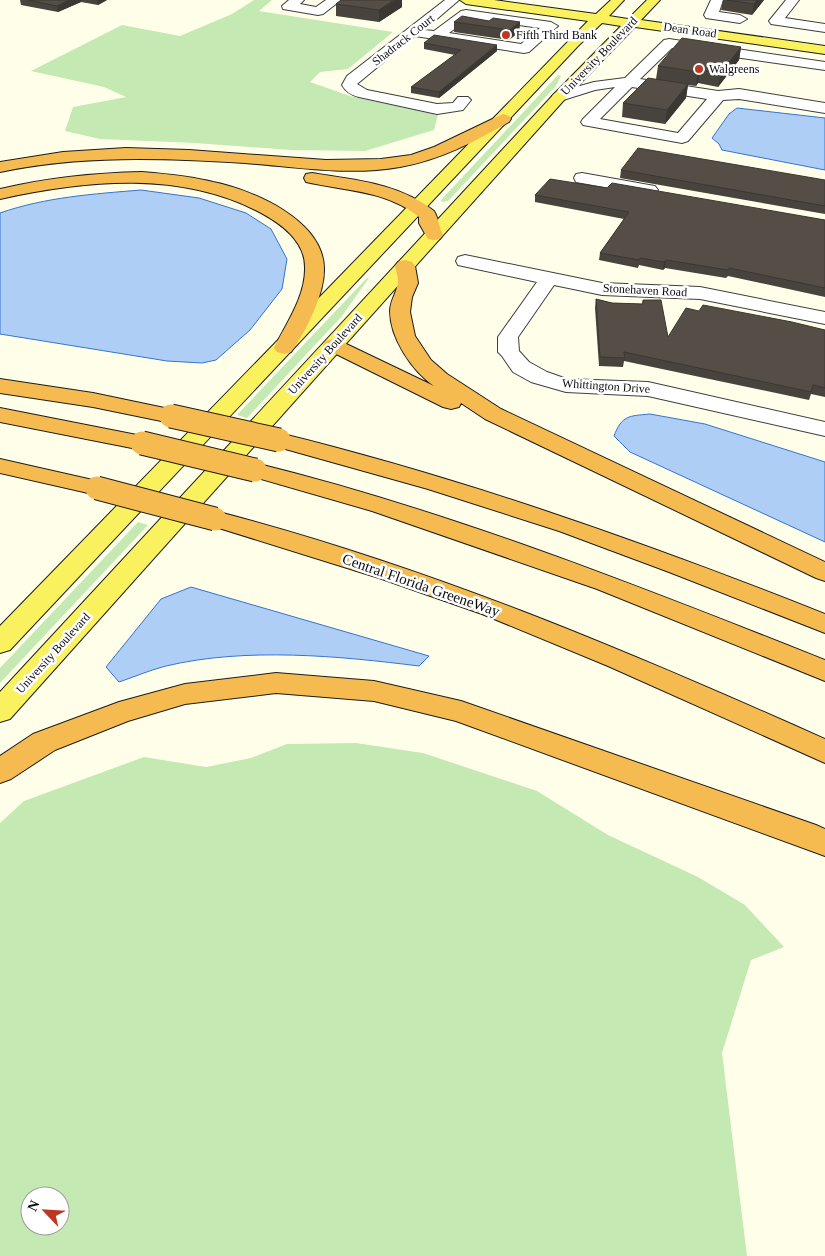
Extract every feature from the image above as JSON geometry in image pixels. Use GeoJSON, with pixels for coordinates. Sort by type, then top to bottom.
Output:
{"type":"FeatureCollection","features":[{"type":"Feature","properties":{"kind":"highway"},"geometry":{"type":"LineString","coordinates":[[0,167],[89,153],[144,152],[338,166],[400,162],[450,148],[503,119]]}},
{"type":"Feature","properties":{"kind":"highway"},"geometry":{"type":"LineString","coordinates":[[190,155],[391,193],[419,206],[428,215],[428,223],[434,235]]}},
{"type":"Feature","properties":{"kind":"highway"},"geometry":{"type":"LineString","coordinates":[[0,194],[66,181],[148,178],[209,186],[244,196],[270,209],[294,225],[306,241],[314,257],[315,280],[284,348]]}},
{"type":"Feature","properties":{"kind":"highway"},"geometry":{"type":"LineString","coordinates":[[405,266],[408,283],[402,297],[400,312],[404,336],[409,346],[439,379],[493,414],[825,572]]}},
{"type":"Feature","properties":{"kind":"highway"},"geometry":{"type":"LineString","coordinates":[[333,344],[456,404],[493,414]]}},
{"type":"Feature","properties":{"kind":"highway"},"geometry":{"type":"LineString","coordinates":[[0,384],[171,416],[279,440],[405,475],[531,514],[670,562],[825,624]]}},
{"type":"Feature","properties":{"kind":"highway"},"geometry":{"type":"LineString","coordinates":[[0,415],[142,443],[255,470],[381,506],[606,583],[825,671]]}},
{"type":"Feature","properties":{"kind":"highway","name":"Central Florida GreeneWay"},"geometry":{"type":"LineString","coordinates":[[0,466],[97,488],[214,518],[334,555],[490,608],[644,670],[825,752]]}},
{"type":"Feature","properties":{"kind":"highway"},"geometry":{"type":"LineString","coordinates":[[0,771],[44,742],[119,713],[186,694],[276,683],[364,690],[461,712],[805,834],[825,843]]}},
{"type":"Feature","properties":{"kind":"main road","name":"Dean Road"},"geometry":{"type":"LineString","coordinates":[[466,0],[609,9]]}},
{"type":"Feature","properties":{"kind":"main road","name":"Dean Road"},"geometry":{"type":"LineString","coordinates":[[534,0],[609,9],[636,18],[825,50]]}},
{"type":"Feature","properties":{"kind":"main road","name":"University Boulevard"},"geometry":{"type":"LineString","coordinates":[[0,711],[560,96],[654,0]]}},
{"type":"Feature","properties":{"kind":"main road","name":"University Boulevard"},"geometry":{"type":"LineString","coordinates":[[0,643],[609,9]]}},
{"type":"Feature","properties":{"kind":"main road","name":"Dean Road"},"geometry":{"type":"LineString","coordinates":[[636,18],[734,27],[825,40]]}},
{"type":"Feature","properties":{"kind":"street"},"geometry":{"type":"LineString","coordinates":[[298,0],[288,6],[318,11],[335,0]]}},
{"type":"Feature","properties":{"kind":"street","name":"Shadrack Court"},"geometry":{"type":"LineString","coordinates":[[453,0],[352,79],[349,85],[355,91],[436,109],[458,107],[463,100]]}},
{"type":"Feature","properties":{"kind":"street"},"geometry":{"type":"LineString","coordinates":[[717,0],[711,15],[740,19],[734,27]]}},
{"type":"Feature","properties":{"kind":"street"},"geometry":{"type":"LineString","coordinates":[[793,0],[776,21],[825,28]]}},
{"type":"Feature","properties":{"kind":"street"},"geometry":{"type":"LineString","coordinates":[[413,32],[524,49],[551,26],[466,14],[438,35]]}},
{"type":"Feature","properties":{"kind":"street"},"geometry":{"type":"LineString","coordinates":[[738,94],[776,42]]}},
{"type":"Feature","properties":{"kind":"street"},"geometry":{"type":"LineString","coordinates":[[718,96],[682,138],[589,122],[670,43],[825,66]]}},
{"type":"Feature","properties":{"kind":"street"},"geometry":{"type":"LineString","coordinates":[[796,62],[782,82],[807,90]]}},
{"type":"Feature","properties":{"kind":"street"},"geometry":{"type":"LineString","coordinates":[[560,96],[596,84],[629,82],[718,96],[738,94],[825,108]]}},
{"type":"Feature","properties":{"kind":"street"},"geometry":{"type":"LineString","coordinates":[[582,178],[669,193]]}},
{"type":"Feature","properties":{"kind":"street","name":"Stonehaven Road"},"geometry":{"type":"LineString","coordinates":[[465,261],[549,280],[602,289],[700,293],[825,318]]}},
{"type":"Feature","properties":{"kind":"street","name":"Whittington Drive"},"geometry":{"type":"LineString","coordinates":[[549,280],[508,337],[509,352],[522,367],[539,378],[566,385],[648,388],[825,429]]}},
{"type":"Feature","properties":{"kind":"green space"},"geometry":{"type":"Polygon","coordinates":[[[254,0],[272,0],[259,11],[393,32],[348,69],[320,72],[310,82],[350,96],[438,115],[434,130],[365,151],[291,150],[100,139],[65,131],[73,107],[126,97],[104,87],[31,71],[122,25],[180,36],[232,14],[254,0]]]}},
{"type":"Feature","properties":{"kind":"green space"},"geometry":{"type":"Polygon","coordinates":[[[558,75],[561,76],[556,86],[448,201],[442,202],[441,200],[558,75]]]}},
{"type":"Feature","properties":{"kind":"green space"},"geometry":{"type":"Polygon","coordinates":[[[369,278],[342,316],[247,418],[237,415],[369,278]]]}},
{"type":"Feature","properties":{"kind":"green space"},"geometry":{"type":"Polygon","coordinates":[[[138,522],[148,525],[0,683],[0,668],[138,522]]]}},
{"type":"Feature","properties":{"kind":"green space"},"geometry":{"type":"Polygon","coordinates":[[[356,743],[423,753],[537,791],[608,835],[698,877],[745,905],[784,947],[751,960],[722,1053],[747,1256],[0,1256],[0,823],[24,801],[144,757],[206,767],[251,758],[287,744],[356,743]]]}},
{"type":"Feature","properties":{"kind":"water"},"geometry":{"type":"Polygon","coordinates":[[[737,108],[825,118],[825,170],[722,150],[719,144],[712,138],[729,114],[737,108]]]}},
{"type":"Feature","properties":{"kind":"water"},"geometry":{"type":"Polygon","coordinates":[[[141,190],[199,198],[246,213],[271,229],[287,259],[282,289],[250,330],[216,360],[202,363],[167,361],[0,334],[0,213],[52,200],[141,190]]]}},
{"type":"Feature","properties":{"kind":"water"},"geometry":{"type":"Polygon","coordinates":[[[650,414],[705,424],[825,462],[825,542],[630,452],[614,436],[617,429],[623,420],[631,416],[650,414]]]}},
{"type":"Feature","properties":{"kind":"water"},"geometry":{"type":"Polygon","coordinates":[[[191,587],[429,656],[419,666],[357,659],[292,655],[228,657],[166,666],[119,682],[106,667],[161,599],[191,587]]]}},
{"type":"Feature","properties":{"kind":"building"},"geometry":{"type":"Polygon","coordinates":[[[28,0],[69,0],[57,6],[28,0]]]}},
{"type":"Feature","properties":{"kind":"building"},"geometry":{"type":"Polygon","coordinates":[[[341,0],[394,0],[379,10],[336,4],[341,0]]]}},
{"type":"Feature","properties":{"kind":"building"},"geometry":{"type":"Polygon","coordinates":[[[727,0],[757,0],[754,4],[727,0]]]}},
{"type":"Feature","properties":{"kind":"building"},"geometry":{"type":"Polygon","coordinates":[[[462,16],[489,21],[493,18],[520,22],[510,30],[454,22],[462,16]]]}},
{"type":"Feature","properties":{"kind":"building"},"geometry":{"type":"Polygon","coordinates":[[[434,35],[497,45],[439,92],[411,87],[461,50],[424,43],[434,35]]]}},
{"type":"Feature","properties":{"kind":"building"},"geometry":{"type":"Polygon","coordinates":[[[682,38],[741,47],[721,73],[700,70],[698,72],[658,66],[682,38]]]}},
{"type":"Feature","properties":{"kind":"building"},"geometry":{"type":"Polygon","coordinates":[[[648,78],[688,84],[667,110],[623,103],[648,78]]]}},
{"type":"Feature","properties":{"kind":"building"},"geometry":{"type":"Polygon","coordinates":[[[638,148],[825,180],[825,206],[621,170],[638,148]]]}},
{"type":"Feature","properties":{"kind":"building"},"geometry":{"type":"Polygon","coordinates":[[[550,179],[607,188],[612,183],[825,220],[825,288],[729,268],[728,270],[666,260],[664,262],[640,258],[639,260],[600,253],[629,212],[535,195],[550,179]]]}},
{"type":"Feature","properties":{"kind":"building"},"geometry":{"type":"Polygon","coordinates":[[[596,299],[612,303],[643,304],[643,300],[661,300],[668,337],[686,308],[699,311],[703,305],[825,330],[825,388],[813,385],[811,392],[624,352],[625,358],[600,357],[596,299]]]}},
{"type":"Feature","properties":{"kind":"place","name":"Fifth Third Bank"},"geometry":{"type":"Point","coordinates":[506,35]}},
{"type":"Feature","properties":{"kind":"place","name":"Walgreens"},"geometry":{"type":"Point","coordinates":[699,69]}}]}
